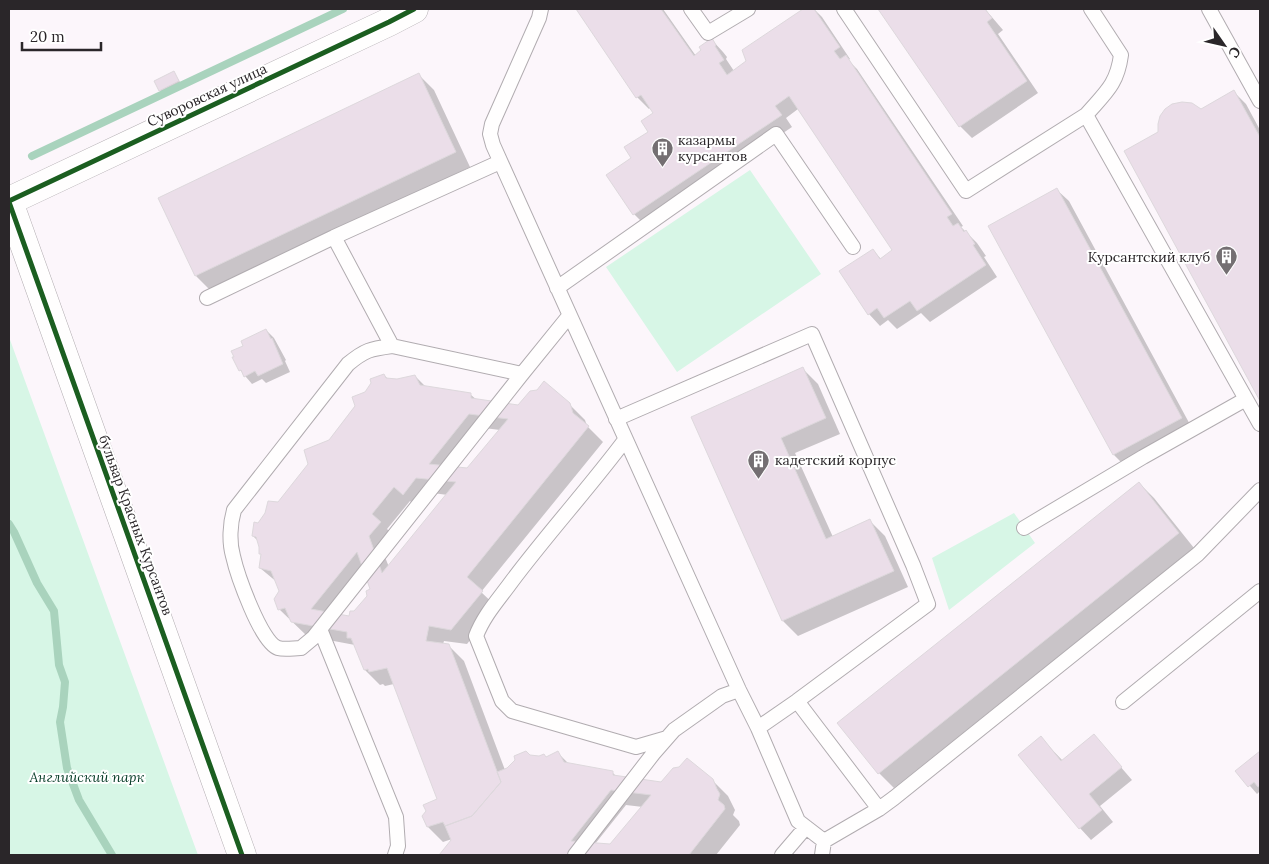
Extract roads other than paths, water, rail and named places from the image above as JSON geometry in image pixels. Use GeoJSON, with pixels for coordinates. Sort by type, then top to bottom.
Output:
{"type":"FeatureCollection","features":[{"type":"Feature","properties":{"kind":"street","name":"Суворовская улица"},"geometry":{"type":"LineString","coordinates":[[9,201],[414,9]]}},
{"type":"Feature","properties":{"kind":"street","name":"бульвар Красных Курсантов"},"geometry":{"type":"LineString","coordinates":[[9,201],[242,855]]}},
{"type":"Feature","properties":{"kind":"lane"},"geometry":{"type":"LineString","coordinates":[[541,9],[539,18],[492,124],[490,134],[493,145],[625,440],[758,728],[798,822],[824,841]]}},
{"type":"Feature","properties":{"kind":"lane"},"geometry":{"type":"LineString","coordinates":[[691,9],[708,33],[748,9]]}},
{"type":"Feature","properties":{"kind":"lane"},"geometry":{"type":"LineString","coordinates":[[844,9],[966,191],[1086,115],[1114,82],[1119,69],[1121,55],[1092,9]]}},
{"type":"Feature","properties":{"kind":"lane"},"geometry":{"type":"LineString","coordinates":[[1209,9],[1260,101]]}},
{"type":"Feature","properties":{"kind":"lane"},"geometry":{"type":"LineString","coordinates":[[1086,115],[1260,424]]}},
{"type":"Feature","properties":{"kind":"lane"},"geometry":{"type":"LineString","coordinates":[[556,288],[776,134],[854,247]]}},
{"type":"Feature","properties":{"kind":"lane"},"geometry":{"type":"LineString","coordinates":[[207,298],[334,237],[500,162]]}},
{"type":"Feature","properties":{"kind":"lane"},"geometry":{"type":"LineString","coordinates":[[334,237],[392,346]]}},
{"type":"Feature","properties":{"kind":"lane"},"geometry":{"type":"LineString","coordinates":[[522,374],[392,346],[371,348],[348,364],[234,510],[231,538],[232,555],[257,624],[266,639],[277,648],[301,648],[313,638],[569,316]]}},
{"type":"Feature","properties":{"kind":"lane"},"geometry":{"type":"LineString","coordinates":[[616,419],[812,334],[913,565],[928,604],[798,701],[758,728]]}},
{"type":"Feature","properties":{"kind":"lane"},"geometry":{"type":"LineString","coordinates":[[1024,528],[1142,457],[1246,399]]}},
{"type":"Feature","properties":{"kind":"lane"},"geometry":{"type":"LineString","coordinates":[[625,440],[515,577],[481,622],[476,636],[502,701],[512,711],[636,747],[667,738]]}},
{"type":"Feature","properties":{"kind":"lane"},"geometry":{"type":"LineString","coordinates":[[824,841],[879,809],[1198,554],[1260,490]]}},
{"type":"Feature","properties":{"kind":"lane"},"geometry":{"type":"LineString","coordinates":[[1123,702],[1260,591]]}},
{"type":"Feature","properties":{"kind":"lane"},"geometry":{"type":"LineString","coordinates":[[320,629],[396,817],[398,846],[395,855]]}},
{"type":"Feature","properties":{"kind":"lane"},"geometry":{"type":"LineString","coordinates":[[575,855],[653,754],[674,730],[722,696],[739,690]]}},
{"type":"Feature","properties":{"kind":"lane"},"geometry":{"type":"LineString","coordinates":[[798,701],[879,809]]}},
{"type":"Feature","properties":{"kind":"lane"},"geometry":{"type":"LineString","coordinates":[[782,855],[806,827]]}},
{"type":"Feature","properties":{"kind":"lane"},"geometry":{"type":"LineString","coordinates":[[822,855],[824,841]]}},
{"type":"Feature","properties":{"kind":"waterway"},"geometry":{"type":"LineString","coordinates":[[32,156],[343,9]]}},
{"type":"Feature","properties":{"kind":"waterway"},"geometry":{"type":"LineString","coordinates":[[9,524],[37,583],[54,611],[59,665],[65,682],[60,722],[67,768],[79,800],[112,855]]}},
{"type":"Feature","properties":{"kind":"place","name":"казармы курсантов"},"geometry":{"type":"Point","coordinates":[662,167]}},
{"type":"Feature","properties":{"kind":"place","name":"Курсантский клуб"},"geometry":{"type":"Point","coordinates":[1226,276]}},
{"type":"Feature","properties":{"kind":"place","name":"кадетский корпус"},"geometry":{"type":"Point","coordinates":[759,479]}},
{"type":"Feature","properties":{"kind":"park label","name":"Английский парк"},"geometry":{"type":"Point","coordinates":[87,777]}}]}
